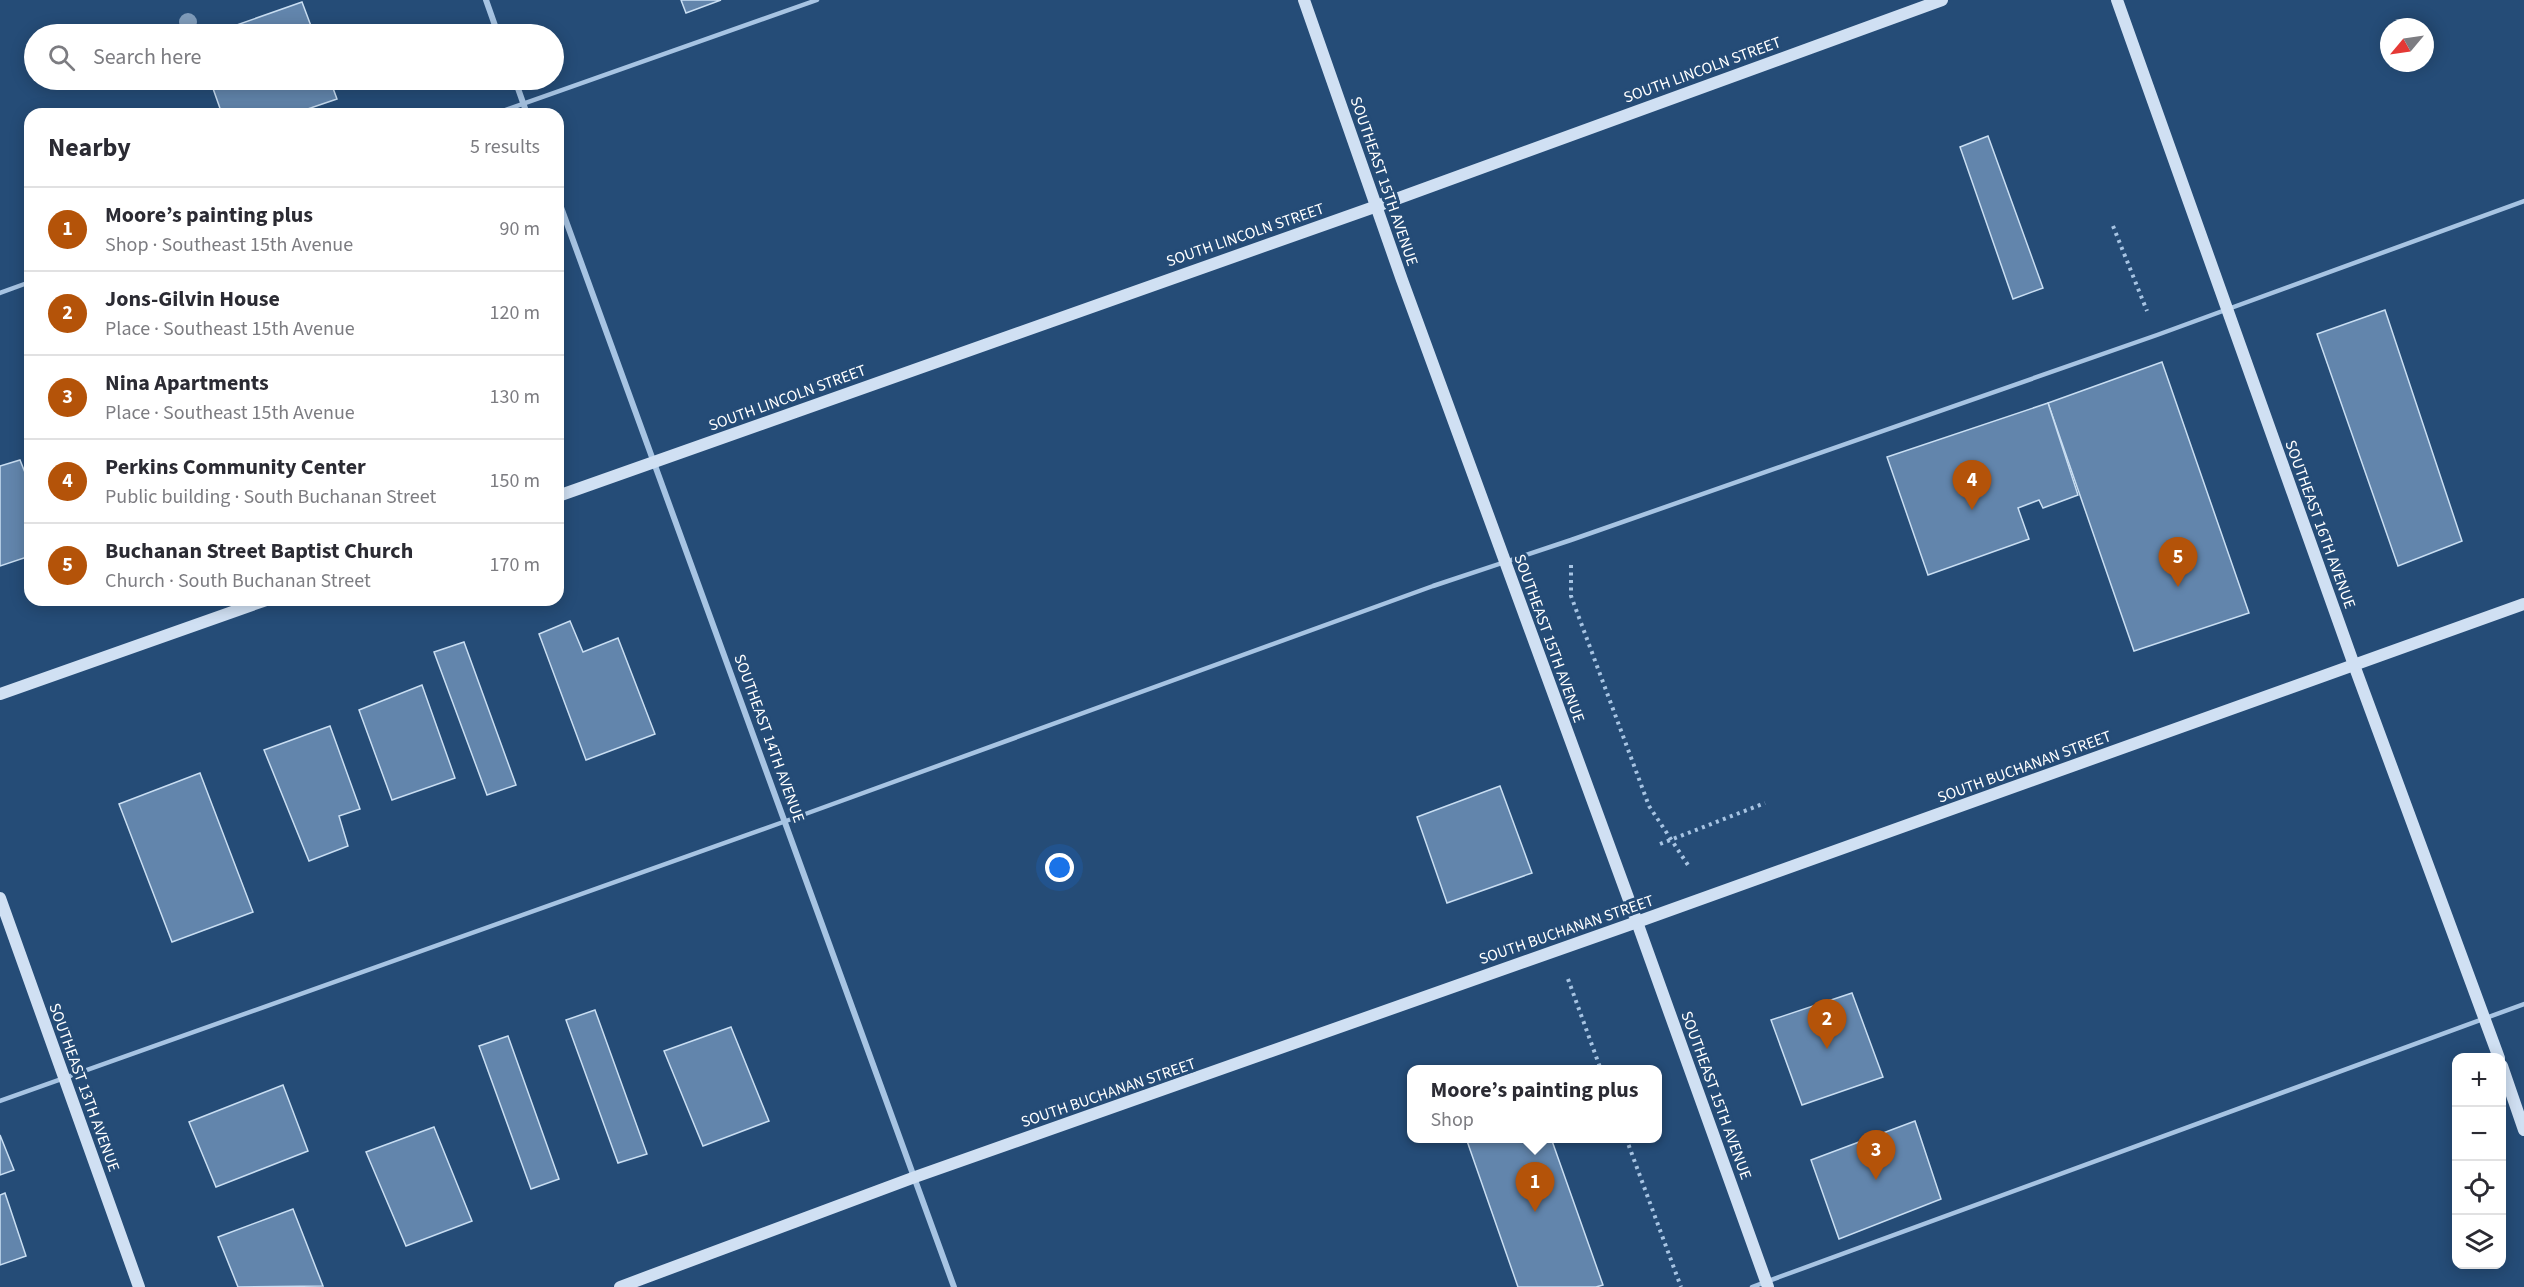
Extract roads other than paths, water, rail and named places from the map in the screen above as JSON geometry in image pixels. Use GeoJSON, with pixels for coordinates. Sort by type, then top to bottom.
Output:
{"type":"FeatureCollection","features":[{"type":"Feature","properties":{"kind":"main road","name":"SOUTHEAST 15TH AVENUE"},"geometry":{"type":"LineString","coordinates":[[1304,0],[1504,562],[1637,922],[1767,1285]]}},
{"type":"Feature","properties":{"kind":"main road","name":"SOUTH LINCOLN STREET"},"geometry":{"type":"LineString","coordinates":[[564,494],[1377,206],[1942,0]]}},
{"type":"Feature","properties":{"kind":"main road","name":"SOUTHEAST 16TH AVENUE"},"geometry":{"type":"LineString","coordinates":[[2117,0],[2354,665],[2497,1053]]}},
{"type":"Feature","properties":{"kind":"main road","name":"SOUTH BUCHANAN STREET"},"geometry":{"type":"LineString","coordinates":[[620,1287],[915,1177],[1637,922],[2524,604]]}},
{"type":"Feature","properties":{"kind":"main road"},"geometry":{"type":"LineString","coordinates":[[0,694],[249,606]]}},
{"type":"Feature","properties":{"kind":"main road","name":"SOUTHEAST 13TH AVENUE"},"geometry":{"type":"LineString","coordinates":[[0,898],[139,1287]]}},
{"type":"Feature","properties":{"kind":"main road"},"geometry":{"type":"LineString","coordinates":[[2506,1078],[2524,1130]]}},
{"type":"Feature","properties":{"kind":"street"},"geometry":{"type":"LineString","coordinates":[[486,0],[494,24]]}},
{"type":"Feature","properties":{"kind":"street"},"geometry":{"type":"LineString","coordinates":[[519,90],[525,108]]}},
{"type":"Feature","properties":{"kind":"street","name":"SOUTHEAST 14TH AVENUE"},"geometry":{"type":"LineString","coordinates":[[564,215],[954,1287]]}},
{"type":"Feature","properties":{"kind":"lane"},"geometry":{"type":"LineString","coordinates":[[564,90],[817,0]]}},
{"type":"Feature","properties":{"kind":"lane"},"geometry":{"type":"LineString","coordinates":[[512,108],[563,90]]}},
{"type":"Feature","properties":{"kind":"lane"},"geometry":{"type":"LineString","coordinates":[[0,1101],[1504,562],[2157,335],[2524,201]]}},
{"type":"Feature","properties":{"kind":"lane"},"geometry":{"type":"LineString","coordinates":[[0,292],[24,284]]}},
{"type":"Feature","properties":{"kind":"lane"},"geometry":{"type":"LineString","coordinates":[[1752,1287],[1767,1285],[2524,1004]]}},
{"type":"Feature","properties":{"kind":"place","name":"Perkins Community Center"},"geometry":{"type":"Point","coordinates":[1972,510]}},
{"type":"Feature","properties":{"kind":"place","name":"Buchanan Street Baptist Church"},"geometry":{"type":"Point","coordinates":[2178,587]}},
{"type":"Feature","properties":{"kind":"place","name":"Jons-Gilvin House"},"geometry":{"type":"Point","coordinates":[1827,1049]}},
{"type":"Feature","properties":{"kind":"place","name":"Nina Apartments"},"geometry":{"type":"Point","coordinates":[1876,1180]}},
{"type":"Feature","properties":{"kind":"place","name":"Moore’s painting plus"},"geometry":{"type":"Point","coordinates":[1535,1212]}}]}
